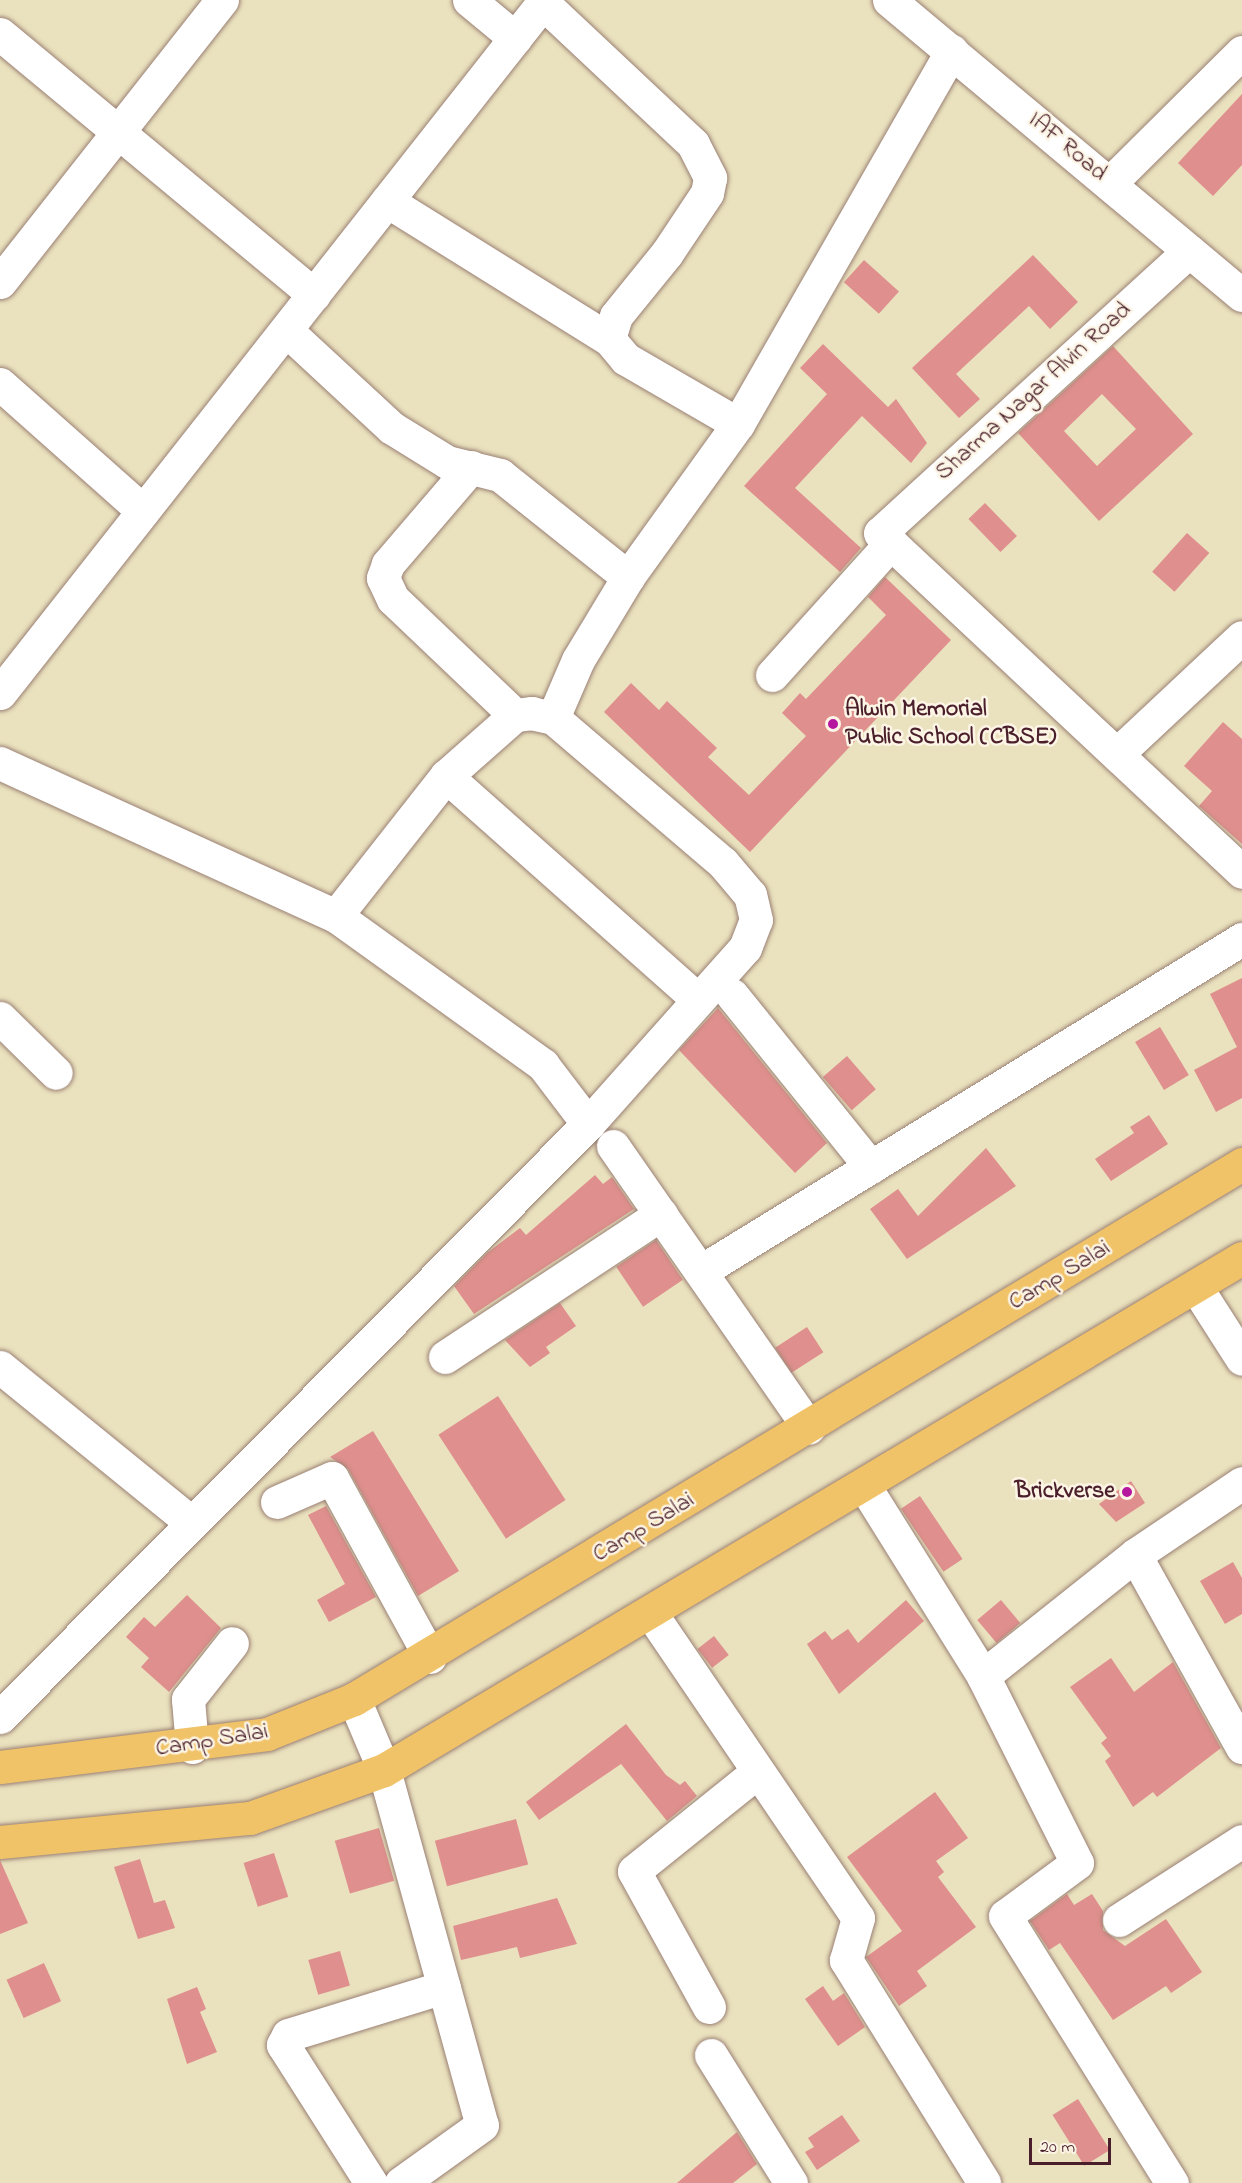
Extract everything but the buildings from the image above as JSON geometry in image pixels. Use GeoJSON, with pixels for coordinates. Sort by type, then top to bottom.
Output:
{"type":"FeatureCollection","features":[{"type":"Feature","properties":{"kind":"main road","name":"Camp Salai"},"geometry":{"type":"LineString","coordinates":[[0,1767],[192,1747],[267,1734],[354,1699],[430,1657],[1242,1164]]}},
{"type":"Feature","properties":{"kind":"main road"},"geometry":{"type":"LineString","coordinates":[[0,1842],[250,1818],[384,1770],[865,1487],[1242,1258]]}},
{"type":"Feature","properties":{"kind":"street"},"geometry":{"type":"LineString","coordinates":[[0,282],[222,0]]}},
{"type":"Feature","properties":{"kind":"street"},"geometry":{"type":"LineString","coordinates":[[469,0],[515,38]]}},
{"type":"Feature","properties":{"kind":"street","name":"IAF Road"},"geometry":{"type":"LineString","coordinates":[[889,0],[1242,295]]}},
{"type":"Feature","properties":{"kind":"street"},"geometry":{"type":"LineString","coordinates":[[0,693],[544,1],[693,144],[710,178],[707,193],[667,253],[616,316],[609,339]]}},
{"type":"Feature","properties":{"kind":"street"},"geometry":{"type":"LineString","coordinates":[[0,34],[314,295]]}},
{"type":"Feature","properties":{"kind":"street"},"geometry":{"type":"LineString","coordinates":[[1110,183],[1242,52]]}},
{"type":"Feature","properties":{"kind":"street"},"geometry":{"type":"LineString","coordinates":[[553,718],[578,660],[628,577],[738,424],[963,60]]}},
{"type":"Feature","properties":{"kind":"street"},"geometry":{"type":"LineString","coordinates":[[387,201],[609,339],[626,359],[738,424]]}},
{"type":"Feature","properties":{"kind":"street","name":"Sharma Nagar Alvin Road"},"geometry":{"type":"LineString","coordinates":[[772,675],[886,538],[1189,251]]}},
{"type":"Feature","properties":{"kind":"street"},"geometry":{"type":"LineString","coordinates":[[286,330],[392,428],[447,462],[500,476],[628,577]]}},
{"type":"Feature","properties":{"kind":"street"},"geometry":{"type":"LineString","coordinates":[[0,384],[143,511]]}},
{"type":"Feature","properties":{"kind":"street"},"geometry":{"type":"LineString","coordinates":[[0,1717],[588,1124],[745,948],[756,920],[750,895],[723,862],[553,718],[514,715],[393,599],[383,578],[388,564],[471,467]]}},
{"type":"Feature","properties":{"kind":"street"},"geometry":{"type":"LineString","coordinates":[[886,538],[1242,872]]}},
{"type":"Feature","properties":{"kind":"street"},"geometry":{"type":"LineString","coordinates":[[1117,754],[1242,637]]}},
{"type":"Feature","properties":{"kind":"street"},"geometry":{"type":"LineString","coordinates":[[336,916],[446,776],[514,715]]}},
{"type":"Feature","properties":{"kind":"street"},"geometry":{"type":"LineString","coordinates":[[0,763],[336,916],[543,1065],[588,1124]]}},
{"type":"Feature","properties":{"kind":"street"},"geometry":{"type":"LineString","coordinates":[[446,776],[698,1000]]}},
{"type":"Feature","properties":{"kind":"street"},"geometry":{"type":"LineString","coordinates":[[701,1271],[1242,939]]}},
{"type":"Feature","properties":{"kind":"street"},"geometry":{"type":"LineString","coordinates":[[732,995],[871,1167]]}},
{"type":"Feature","properties":{"kind":"street"},"geometry":{"type":"LineString","coordinates":[[0,1018],[56,1073]]}},
{"type":"Feature","properties":{"kind":"street"},"geometry":{"type":"LineString","coordinates":[[613,1146],[809,1428]]}},
{"type":"Feature","properties":{"kind":"street"},"geometry":{"type":"LineString","coordinates":[[445,1357],[661,1214]]}},
{"type":"Feature","properties":{"kind":"street"},"geometry":{"type":"LineString","coordinates":[[1197,1287],[1242,1359]]}},
{"type":"Feature","properties":{"kind":"street"},"geometry":{"type":"LineString","coordinates":[[0,1367],[192,1523]]}},
{"type":"Feature","properties":{"kind":"street"},"geometry":{"type":"LineString","coordinates":[[277,1502],[332,1478],[430,1657]]}},
{"type":"Feature","properties":{"kind":"street"},"geometry":{"type":"LineString","coordinates":[[983,1676],[1135,1555],[1242,1483]]}},
{"type":"Feature","properties":{"kind":"street"},"geometry":{"type":"LineString","coordinates":[[865,1487],[983,1676],[1077,1863],[1005,1916],[1172,2183]]}},
{"type":"Feature","properties":{"kind":"street"},"geometry":{"type":"LineString","coordinates":[[1135,1555],[1242,1747]]}},
{"type":"Feature","properties":{"kind":"street"},"geometry":{"type":"LineString","coordinates":[[650,1612],[858,1918],[846,1960],[984,2183]]}},
{"type":"Feature","properties":{"kind":"street"},"geometry":{"type":"LineString","coordinates":[[192,1747],[188,1699],[232,1643]]}},
{"type":"Feature","properties":{"kind":"street"},"geometry":{"type":"LineString","coordinates":[[354,1699],[384,1770],[482,2125],[401,2183]]}},
{"type":"Feature","properties":{"kind":"street"},"geometry":{"type":"LineString","coordinates":[[709,2007],[634,1871],[757,1772]]}},
{"type":"Feature","properties":{"kind":"street"},"geometry":{"type":"LineString","coordinates":[[1119,1920],[1242,1841]]}},
{"type":"Feature","properties":{"kind":"street"},"geometry":{"type":"LineString","coordinates":[[371,2183],[283,2045],[288,2035],[444,1987]]}},
{"type":"Feature","properties":{"kind":"street"},"geometry":{"type":"LineString","coordinates":[[711,2055],[791,2183]]}},
{"type":"Feature","properties":{"kind":"place","name":"Alwin Memorial Public School (CBSE)"},"geometry":{"type":"Point","coordinates":[833,724]}},
{"type":"Feature","properties":{"kind":"place","name":"Brickverse"},"geometry":{"type":"Point","coordinates":[1127,1492]}}]}
